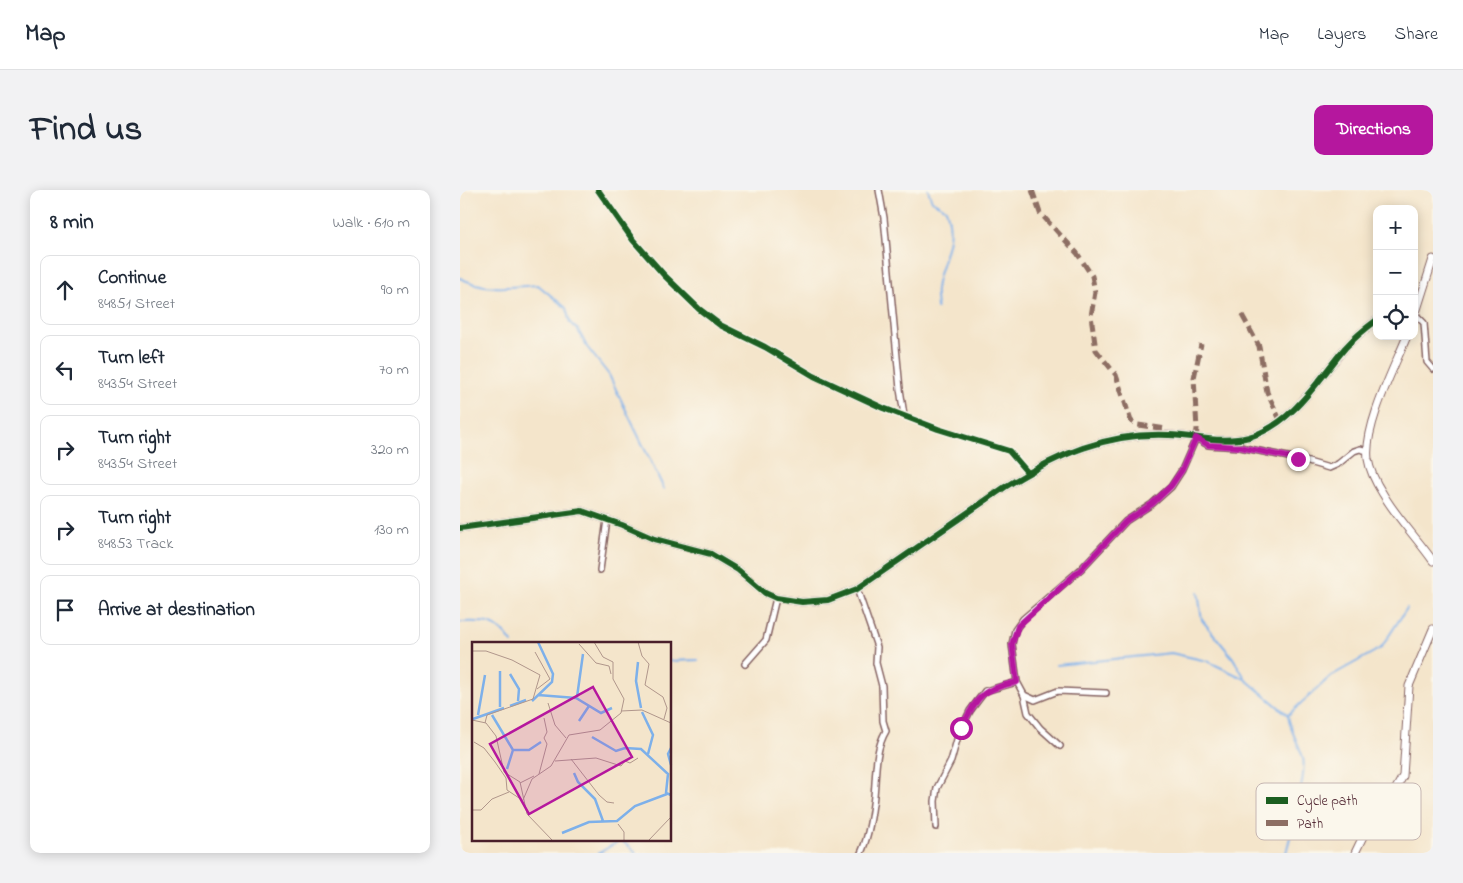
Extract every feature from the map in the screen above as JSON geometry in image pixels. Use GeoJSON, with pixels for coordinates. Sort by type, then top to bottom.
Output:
{"type":"FeatureCollection","features":[{"type":"Feature","properties":{"kind":"street"},"geometry":{"type":"LineString","coordinates":[[598,190],[633,240],[664,275],[699,309],[720,324],[765,346],[814,376],[938,429],[1010,452],[1028,473]]}},
{"type":"Feature","properties":{"kind":"street"},"geometry":{"type":"LineString","coordinates":[[879,190],[884,218],[904,415]]}},
{"type":"Feature","properties":{"kind":"street"},"geometry":{"type":"LineString","coordinates":[[1418,299],[1433,258]]}},
{"type":"Feature","properties":{"kind":"street"},"geometry":{"type":"LineString","coordinates":[[1418,318],[1424,323],[1427,362],[1433,369]]}},
{"type":"Feature","properties":{"kind":"street"},"geometry":{"type":"LineString","coordinates":[[460,528],[582,511],[654,539],[711,554],[738,570],[765,593],[776,598],[802,602],[828,600],[857,589],[1028,473],[1076,450],[1121,437],[1170,435],[1224,440],[1249,437],[1265,430],[1297,407],[1346,347],[1373,323]]}},
{"type":"Feature","properties":{"kind":"street"},"geometry":{"type":"LineString","coordinates":[[1405,340],[1374,420],[1368,451],[1371,470],[1384,496],[1433,561]]}},
{"type":"Feature","properties":{"kind":"street"},"geometry":{"type":"LineString","coordinates":[[1196,438],[1208,445],[1240,447],[1298,459],[1329,468],[1338,464],[1354,451],[1360,449],[1368,451]]}},
{"type":"Feature","properties":{"kind":"street"},"geometry":{"type":"LineString","coordinates":[[1060,746],[1040,728],[1028,713],[1024,695],[1017,682],[1012,644],[1018,626],[1081,569],[1126,521],[1152,504],[1171,486],[1182,470],[1196,438]]}},
{"type":"Feature","properties":{"kind":"street"},"geometry":{"type":"LineString","coordinates":[[600,570],[608,520]]}},
{"type":"Feature","properties":{"kind":"street"},"geometry":{"type":"LineString","coordinates":[[857,589],[877,647],[876,663],[882,686],[883,721],[886,731],[880,742],[873,804],[867,837],[861,853]]}},
{"type":"Feature","properties":{"kind":"street"},"geometry":{"type":"LineString","coordinates":[[745,664],[766,640],[776,598]]}},
{"type":"Feature","properties":{"kind":"street"},"geometry":{"type":"LineString","coordinates":[[1399,783],[1403,776],[1410,686],[1433,629]]}},
{"type":"Feature","properties":{"kind":"street"},"geometry":{"type":"LineString","coordinates":[[936,827],[935,801],[937,788],[951,761],[958,736],[970,711],[985,691],[1017,682]]}},
{"type":"Feature","properties":{"kind":"street"},"geometry":{"type":"LineString","coordinates":[[1024,695],[1036,700],[1058,691],[1106,693]]}},
{"type":"Feature","properties":{"kind":"street"},"geometry":{"type":"LineString","coordinates":[[1355,853],[1361,840]]}},
{"type":"Feature","properties":{"kind":"waterway"},"geometry":{"type":"LineString","coordinates":[[928,190],[932,201],[946,209],[950,231],[947,250],[936,289],[937,308]]}},
{"type":"Feature","properties":{"kind":"waterway"},"geometry":{"type":"LineString","coordinates":[[460,278],[479,285],[489,286],[538,285],[566,308],[570,323],[578,330],[587,347],[609,375],[664,489]]}},
{"type":"Feature","properties":{"kind":"waterway"},"geometry":{"type":"LineString","coordinates":[[1198,592],[1202,620],[1233,658],[1245,678]]}},
{"type":"Feature","properties":{"kind":"waterway"},"geometry":{"type":"LineString","coordinates":[[1302,783],[1303,758],[1288,715],[1331,676],[1381,648],[1407,608]]}},
{"type":"Feature","properties":{"kind":"waterway"},"geometry":{"type":"LineString","coordinates":[[460,622],[484,622],[496,626],[507,635],[511,642]]}},
{"type":"Feature","properties":{"kind":"waterway"},"geometry":{"type":"LineString","coordinates":[[1057,665],[1171,653],[1207,661],[1245,679],[1288,715]]}},
{"type":"Feature","properties":{"kind":"waterway"},"geometry":{"type":"LineString","coordinates":[[671,661],[698,660]]}},
{"type":"Feature","properties":{"kind":"waterway"},"geometry":{"type":"LineString","coordinates":[[621,840],[636,853]]}},
{"type":"Feature","properties":{"kind":"waterway"},"geometry":{"type":"LineString","coordinates":[[599,853],[621,840]]}},
{"type":"Feature","properties":{"kind":"waterway"},"geometry":{"type":"LineString","coordinates":[[1286,853],[1289,840]]}},
{"type":"Feature","properties":{"kind":"marked path"},"geometry":{"type":"LineString","coordinates":[[1032,190],[1040,213],[1077,253],[1092,276],[1095,292],[1091,316],[1096,350],[1116,375],[1131,421],[1138,425],[1167,429]]}},
{"type":"Feature","properties":{"kind":"marked path"},"geometry":{"type":"LineString","coordinates":[[1242,315],[1259,346],[1267,392],[1280,420]]}},
{"type":"Feature","properties":{"kind":"marked path"},"geometry":{"type":"LineString","coordinates":[[1196,438],[1194,378],[1201,344]]}},
{"type":"Feature","properties":{"kind":"cycle path"},"geometry":{"type":"LineString","coordinates":[[598,190],[633,240],[664,275],[699,309],[720,325],[765,347],[814,376],[883,408],[938,429],[1009,451],[1028,473]]}},
{"type":"Feature","properties":{"kind":"cycle path"},"geometry":{"type":"LineString","coordinates":[[460,528],[582,511],[654,539],[711,554],[738,570],[765,593],[776,598],[802,602],[828,600],[857,589],[1024,475],[1083,448],[1125,437],[1169,435],[1229,440],[1249,437],[1265,431],[1292,412],[1345,348],[1373,323]]}},
{"type":"Feature","properties":{"kind":"route"},"geometry":{"type":"LineString","coordinates":[[961,728],[979,696],[985,691],[1017,682],[1012,644],[1013,636],[1018,626],[1081,569],[1126,521],[1152,504],[1177,480],[1196,438],[1208,445],[1240,447],[1298,459]]}}]}
